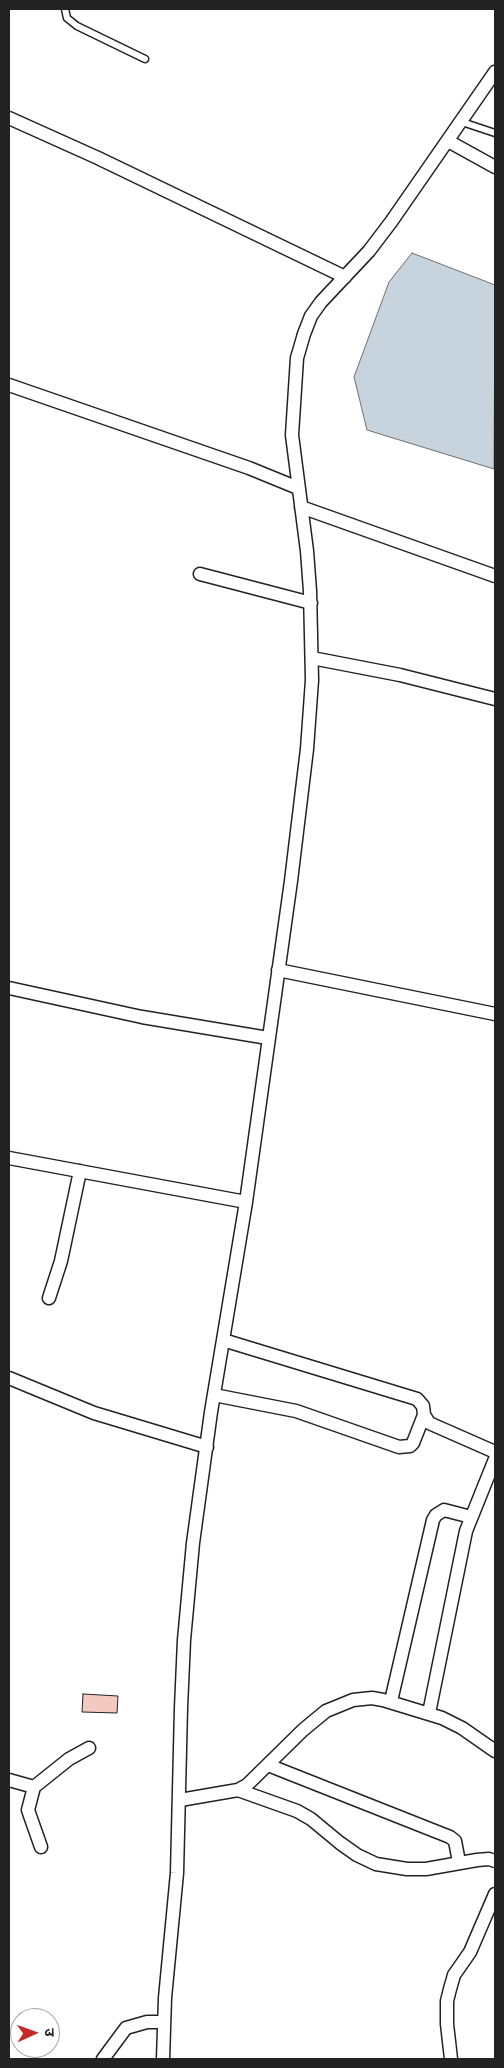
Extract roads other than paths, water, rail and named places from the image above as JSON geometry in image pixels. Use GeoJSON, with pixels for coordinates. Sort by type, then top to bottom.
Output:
{"type":"FeatureCollection","features":[{"type":"Feature","properties":{"kind":"street"},"geometry":{"type":"LineString","coordinates":[[163,2059],[164,2022],[178,1873],[184,1640],[193,1543],[214,1395],[246,1202],[307,749],[312,658],[307,551],[292,435],[297,358],[311,316],[321,302],[369,251],[391,222],[495,72]]}},
{"type":"Feature","properties":{"kind":"street"},"geometry":{"type":"LineString","coordinates":[[9,118],[98,158],[345,277]]}},
{"type":"Feature","properties":{"kind":"street"},"geometry":{"type":"LineString","coordinates":[[448,141],[495,167]]}},
{"type":"Feature","properties":{"kind":"street"},"geometry":{"type":"LineString","coordinates":[[9,385],[138,428],[265,474],[298,488]]}},
{"type":"Feature","properties":{"kind":"street"},"geometry":{"type":"LineString","coordinates":[[301,507],[495,576]]}},
{"type":"Feature","properties":{"kind":"street"},"geometry":{"type":"LineString","coordinates":[[200,574],[310,603]]}},
{"type":"Feature","properties":{"kind":"street"},"geometry":{"type":"LineString","coordinates":[[312,658],[400,675],[495,698]]}},
{"type":"Feature","properties":{"kind":"street"},"geometry":{"type":"LineString","coordinates":[[278,970],[495,1014]]}},
{"type":"Feature","properties":{"kind":"street"},"geometry":{"type":"LineString","coordinates":[[9,988],[132,1015],[268,1038]]}},
{"type":"Feature","properties":{"kind":"street"},"geometry":{"type":"LineString","coordinates":[[9,1158],[246,1202]]}},
{"type":"Feature","properties":{"kind":"street"},"geometry":{"type":"LineString","coordinates":[[49,1298],[61,1261],[80,1171]]}},
{"type":"Feature","properties":{"kind":"street"},"geometry":{"type":"LineString","coordinates":[[214,1395],[296,1412],[399,1447],[410,1446],[413,1443],[424,1415],[423,1406],[417,1399],[223,1340]]}},
{"type":"Feature","properties":{"kind":"street"},"geometry":{"type":"LineString","coordinates":[[9,1378],[94,1414],[207,1447]]}},
{"type":"Feature","properties":{"kind":"street"},"geometry":{"type":"LineString","coordinates":[[424,1415],[430,1423],[495,1452]]}},
{"type":"Feature","properties":{"kind":"street"},"geometry":{"type":"LineString","coordinates":[[429,1713],[466,1531],[495,1459]]}},
{"type":"Feature","properties":{"kind":"street"},"geometry":{"type":"LineString","coordinates":[[391,1701],[433,1520],[436,1515],[444,1510],[472,1517]]}},
{"type":"Feature","properties":{"kind":"street"},"geometry":{"type":"LineString","coordinates":[[180,1800],[238,1790],[247,1785],[303,1730],[326,1711],[353,1700],[372,1698],[391,1701],[429,1713],[462,1728],[495,1752]]}},
{"type":"Feature","properties":{"kind":"street"},"geometry":{"type":"LineString","coordinates":[[41,1847],[28,1810],[34,1787],[69,1759],[89,1748]]}},
{"type":"Feature","properties":{"kind":"street"},"geometry":{"type":"LineString","coordinates":[[268,1765],[450,1837],[455,1841],[460,1862]]}},
{"type":"Feature","properties":{"kind":"street"},"geometry":{"type":"LineString","coordinates":[[9,1780],[34,1787]]}},
{"type":"Feature","properties":{"kind":"street"},"geometry":{"type":"LineString","coordinates":[[238,1790],[297,1811],[311,1818],[340,1843],[357,1855],[376,1864],[408,1869],[426,1869],[460,1862],[489,1859],[495,1861]]}},
{"type":"Feature","properties":{"kind":"street"},"geometry":{"type":"LineString","coordinates":[[451,2059],[447,2024],[450,1989],[454,1976],[470,1952],[495,1894]]}},
{"type":"Feature","properties":{"kind":"street"},"geometry":{"type":"LineString","coordinates":[[103,2059],[126,2028],[147,2022],[164,2022]]}},
{"type":"Feature","properties":{"kind":"lane"},"geometry":{"type":"LineString","coordinates":[[65,9],[67,18],[77,26],[145,59]]}},
{"type":"Feature","properties":{"kind":"lane"},"geometry":{"type":"LineString","coordinates":[[462,122],[495,133]]}}]}
